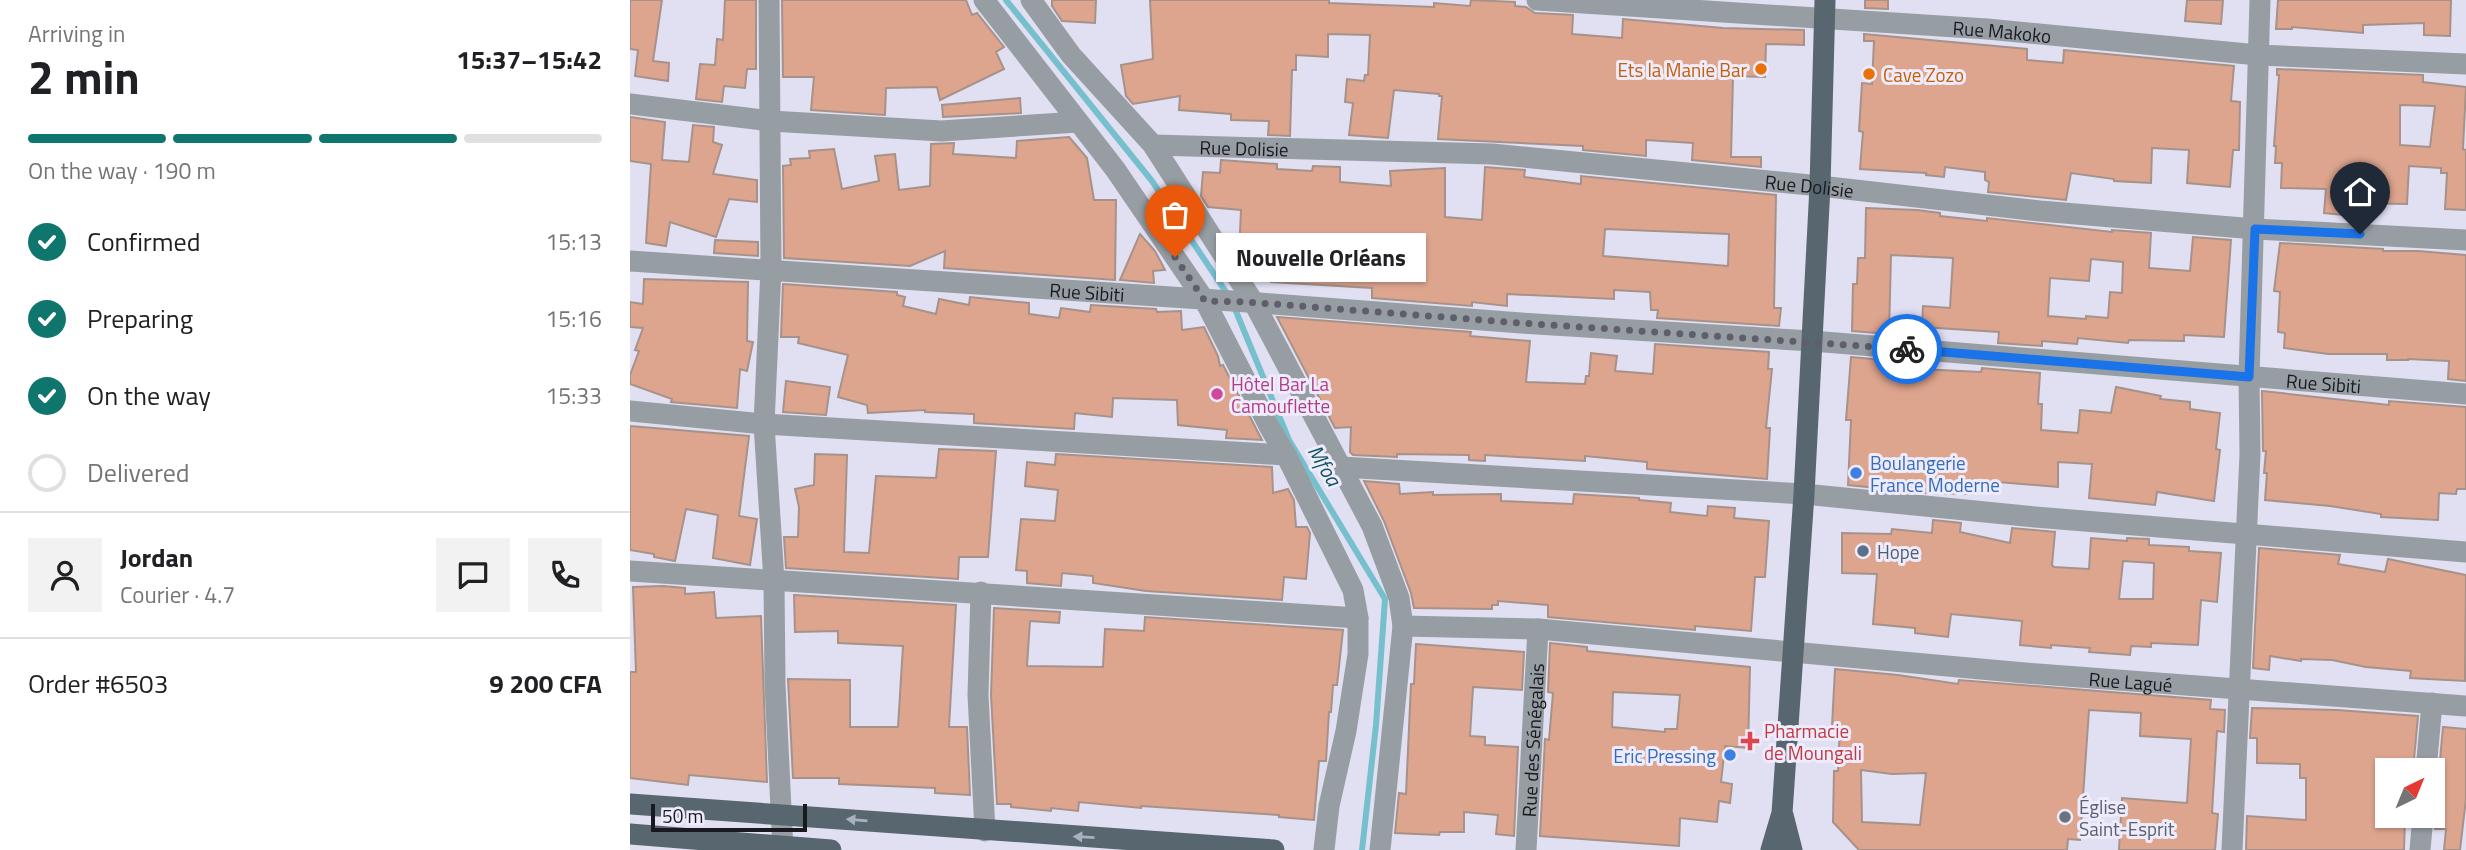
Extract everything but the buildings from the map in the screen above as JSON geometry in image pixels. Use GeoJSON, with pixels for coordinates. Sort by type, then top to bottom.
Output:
{"type":"FeatureCollection","features":[{"type":"Feature","properties":{"kind":"main road"},"geometry":{"type":"LineString","coordinates":[[1772,850],[1782,813],[1804,494],[1820,186],[1824,9]]}},
{"type":"Feature","properties":{"kind":"main road"},"geometry":{"type":"LineString","coordinates":[[630,804],[1274,850]]}},
{"type":"Feature","properties":{"kind":"main road"},"geometry":{"type":"LineString","coordinates":[[1782,813],[1793,850]]}},
{"type":"Feature","properties":{"kind":"main road"},"geometry":{"type":"LineString","coordinates":[[630,834],[831,850]]}},
{"type":"Feature","properties":{"kind":"street"},"geometry":{"type":"LineString","coordinates":[[769,0],[771,269],[764,424],[774,581],[775,684],[783,848]]}},
{"type":"Feature","properties":{"kind":"street"},"geometry":{"type":"LineString","coordinates":[[984,0],[1115,169],[1205,301],[1353,590],[1358,618],[1358,654],[1346,731],[1329,806],[1324,850]]}},
{"type":"Feature","properties":{"kind":"street"},"geometry":{"type":"LineString","coordinates":[[1031,0],[1071,55],[1153,145],[1250,302],[1372,526],[1389,566],[1399,598],[1403,626],[1380,850]]}},
{"type":"Feature","properties":{"kind":"street","name":"Rue Makoko"},"geometry":{"type":"LineString","coordinates":[[1536,0],[1824,9],[1987,29],[2258,55],[2466,64]]}},
{"type":"Feature","properties":{"kind":"street"},"geometry":{"type":"LineString","coordinates":[[2232,850],[2248,535],[2249,377],[2260,0]]}},
{"type":"Feature","properties":{"kind":"street"},"geometry":{"type":"LineString","coordinates":[[630,104],[771,121],[941,131],[1079,122]]}},
{"type":"Feature","properties":{"kind":"street","name":"Rue Dolisie"},"geometry":{"type":"LineString","coordinates":[[1153,145],[1492,154],[1820,186],[2040,211],[2255,229],[2466,240]]}},
{"type":"Feature","properties":{"kind":"street","name":"Rue Sibiti"},"geometry":{"type":"LineString","coordinates":[[630,261],[1812,341],[2466,394]]}},
{"type":"Feature","properties":{"kind":"street"},"geometry":{"type":"LineString","coordinates":[[630,411],[764,424],[1286,455]]}},
{"type":"Feature","properties":{"kind":"street"},"geometry":{"type":"LineString","coordinates":[[1340,467],[1804,494],[2466,552]]}},
{"type":"Feature","properties":{"kind":"street"},"geometry":{"type":"LineString","coordinates":[[630,571],[1358,618]]}},
{"type":"Feature","properties":{"kind":"street"},"geometry":{"type":"LineString","coordinates":[[981,592],[978,695],[985,831]]}},
{"type":"Feature","properties":{"kind":"street","name":"Rue Lagué"},"geometry":{"type":"LineString","coordinates":[[1403,626],[1538,629],[2025,673],[2466,706]]}},
{"type":"Feature","properties":{"kind":"street","name":"Rue des Sénégalais"},"geometry":{"type":"LineString","coordinates":[[1526,850],[1538,629]]}},
{"type":"Feature","properties":{"kind":"street"},"geometry":{"type":"LineString","coordinates":[[2427,758],[2432,703]]}},
{"type":"Feature","properties":{"kind":"street"},"geometry":{"type":"LineString","coordinates":[[2420,850],[2422,828]]}},
{"type":"Feature","properties":{"kind":"waterway","name":"Mfoa"},"geometry":{"type":"LineString","coordinates":[[1006,0],[1152,181],[1228,295]]}},
{"type":"Feature","properties":{"kind":"waterway","name":"Mfoa"},"geometry":{"type":"LineString","coordinates":[[1233,304],[1289,440],[1385,599],[1376,725],[1362,850]]}},
{"type":"Feature","properties":{"kind":"way so far"},"geometry":{"type":"LineString","coordinates":[[1175,257],[1205,301],[1907,349]]}},
{"type":"Feature","properties":{"kind":"place","name":"Ets la Manie Bar"},"geometry":{"type":"Point","coordinates":[1761,69]}},
{"type":"Feature","properties":{"kind":"place","name":"Cave Zozo"},"geometry":{"type":"Point","coordinates":[1869,74]}},
{"type":"Feature","properties":{"kind":"place","name":"Nouvelle Orléans"},"geometry":{"type":"Point","coordinates":[1175,257]}},
{"type":"Feature","properties":{"kind":"place","name":"Hôtel Bar La Camouflette"},"geometry":{"type":"Point","coordinates":[1217,394]}},
{"type":"Feature","properties":{"kind":"place","name":"Boulangerie France Moderne"},"geometry":{"type":"Point","coordinates":[1856,473]}},
{"type":"Feature","properties":{"kind":"place","name":"Hope"},"geometry":{"type":"Point","coordinates":[1863,551]}},
{"type":"Feature","properties":{"kind":"place","name":"Pharmacie de Moungali"},"geometry":{"type":"Point","coordinates":[1750,741]}},
{"type":"Feature","properties":{"kind":"place","name":"Eric Pressing"},"geometry":{"type":"Point","coordinates":[1730,755]}},
{"type":"Feature","properties":{"kind":"place","name":"Église Saint-Esprit"},"geometry":{"type":"Point","coordinates":[2065,817]}},
{"type":"Feature","properties":{"kind":"route"},"geometry":{"type":"LineString","coordinates":[[1907,349],[2249,377],[2255,229],[2360,234]]}}]}
